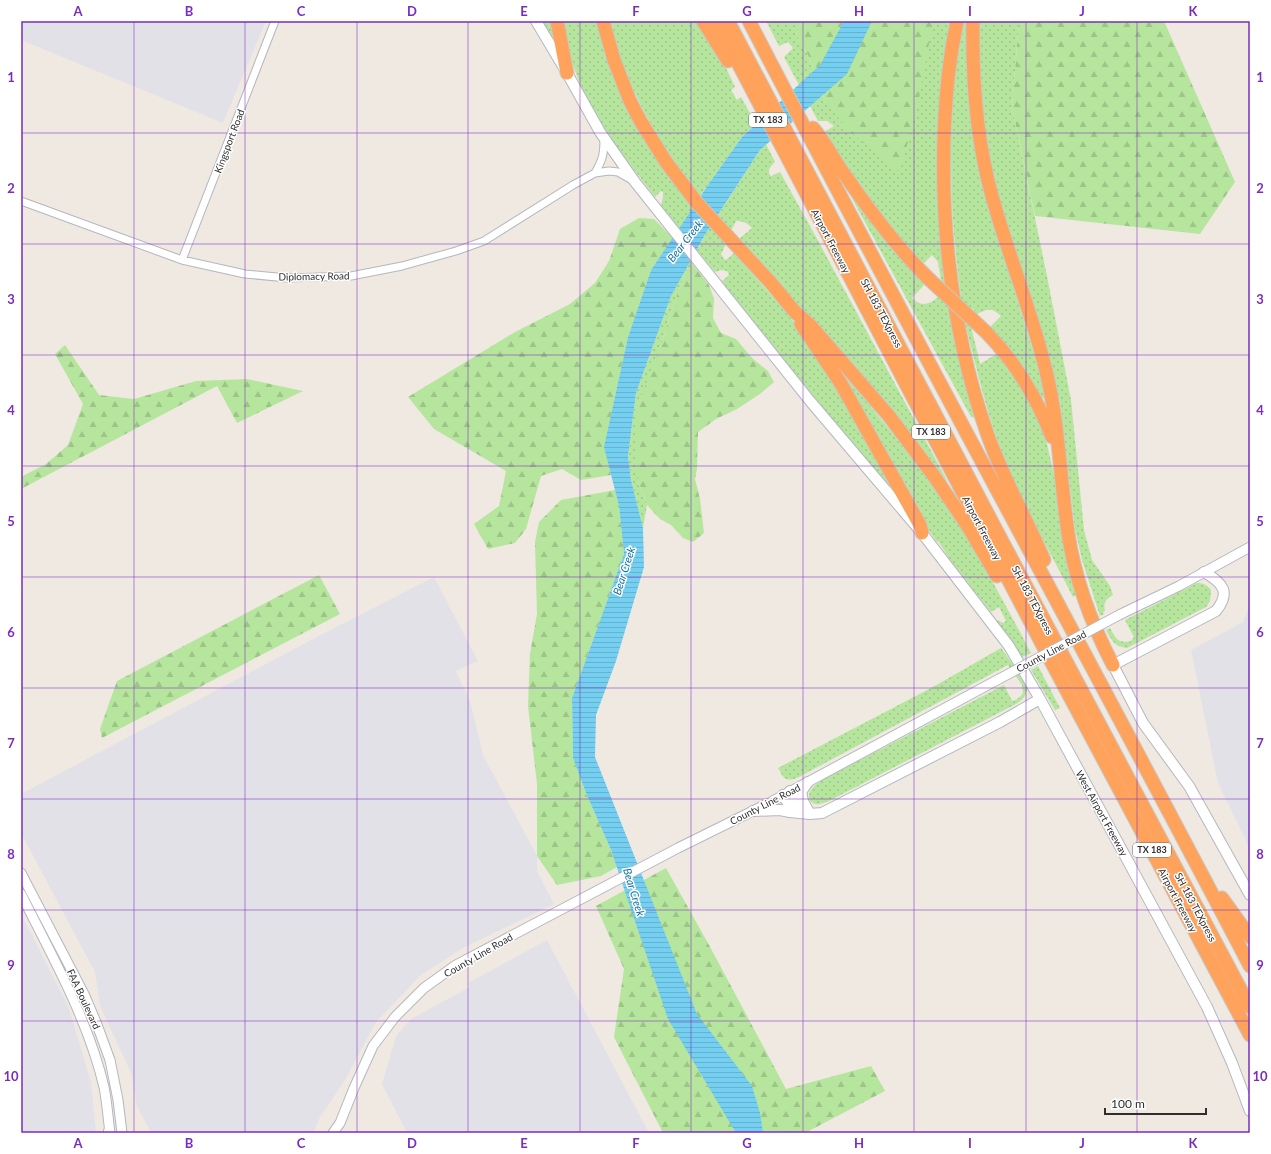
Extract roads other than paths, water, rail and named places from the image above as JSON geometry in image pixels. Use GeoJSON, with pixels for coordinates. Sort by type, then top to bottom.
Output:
{"type":"FeatureCollection","features":[{"type":"Feature","properties":{"kind":"highway"},"geometry":{"type":"LineString","coordinates":[[557,21],[568,73]]}},
{"type":"Feature","properties":{"kind":"highway"},"geometry":{"type":"LineString","coordinates":[[603,21],[614,60],[630,101],[641,122],[679,181],[795,312],[811,326],[889,416],[934,476],[967,525],[1016,610],[1053,665]]}},
{"type":"Feature","properties":{"kind":"highway"},"geometry":{"type":"LineString","coordinates":[[703,21],[756,75],[799,147],[845,176],[879,223],[913,263],[1001,347],[1033,394],[1046,422],[1060,462]]}},
{"type":"Feature","properties":{"kind":"highway","name":"Airport Freeway"},"geometry":{"type":"LineString","coordinates":[[716,21],[756,75],[793,105],[799,147],[809,198],[1053,665],[1250,1035]]}},
{"type":"Feature","properties":{"kind":"highway","name":"SH 183 TEXpress"},"geometry":{"type":"LineString","coordinates":[[728,21],[756,75],[799,147],[1250,995]]}},
{"type":"Feature","properties":{"kind":"highway","name":"SH 183 TEXpress"},"geometry":{"type":"LineString","coordinates":[[737,21],[756,75]]}},
{"type":"Feature","properties":{"kind":"highway","name":"Airport Freeway"},"geometry":{"type":"LineString","coordinates":[[749,21],[756,75]]}},
{"type":"Feature","properties":{"kind":"highway"},"geometry":{"type":"LineString","coordinates":[[957,21],[948,76],[944,144],[948,251],[963,345],[972,384],[988,435],[1014,497],[1036,541],[1073,630]]}},
{"type":"Feature","properties":{"kind":"highway"},"geometry":{"type":"LineString","coordinates":[[973,21],[972,59],[980,142],[995,208],[1032,322],[1046,371],[1053,403],[1069,535],[1080,587],[1089,613],[1113,665]]}},
{"type":"Feature","properties":{"kind":"highway","name":"Airport Freeway"},"geometry":{"type":"LineString","coordinates":[[799,147],[910,327],[1073,630],[1250,966]]}},
{"type":"Feature","properties":{"kind":"highway","name":"SH 183 TEXpress"},"geometry":{"type":"LineString","coordinates":[[799,147],[1005,548],[1250,1008]]}},
{"type":"Feature","properties":{"kind":"highway"},"geometry":{"type":"LineString","coordinates":[[795,312],[804,329],[840,382],[920,525],[922,533]]}},
{"type":"Feature","properties":{"kind":"highway"},"geometry":{"type":"LineString","coordinates":[[1196,862],[1250,937]]}},
{"type":"Feature","properties":{"kind":"main road"},"geometry":{"type":"LineString","coordinates":[[536,21],[568,73],[604,138],[635,182],[820,412],[922,533]]}},
{"type":"Feature","properties":{"kind":"main road","name":"West Airport Freeway"},"geometry":{"type":"LineString","coordinates":[[922,533],[1009,646],[1040,699],[1207,1007],[1232,1064],[1250,1111]]}},
{"type":"Feature","properties":{"kind":"main road"},"geometry":{"type":"LineString","coordinates":[[1204,572],[1215,578],[1224,592],[1223,602],[1216,611],[1113,665],[1143,723],[1189,786],[1250,895]]}},
{"type":"Feature","properties":{"kind":"main road"},"geometry":{"type":"LineString","coordinates":[[753,811],[780,810],[810,814],[822,813],[1000,722],[1040,699]]}},
{"type":"Feature","properties":{"kind":"main road"},"geometry":{"type":"LineString","coordinates":[[808,782],[801,792],[803,801],[810,814]]}},
{"type":"Feature","properties":{"kind":"main road"},"geometry":{"type":"LineString","coordinates":[[786,793],[793,811],[810,814]]}},
{"type":"Feature","properties":{"kind":"street","name":"Kingsport Road"},"geometry":{"type":"LineString","coordinates":[[182,260],[275,21]]}},
{"type":"Feature","properties":{"kind":"street"},"geometry":{"type":"LineString","coordinates":[[595,173],[604,153],[604,138]]}},
{"type":"Feature","properties":{"kind":"street","name":"Diplomacy Road"},"geometry":{"type":"LineString","coordinates":[[21,201],[182,260],[246,274],[287,278],[351,276],[402,266],[456,251],[484,241],[573,185],[595,173],[609,171],[618,172],[635,182]]}},
{"type":"Feature","properties":{"kind":"street","name":"County Line Road"},"geometry":{"type":"LineString","coordinates":[[338,1133],[340,1123],[354,1088],[373,1046],[395,1017],[424,988],[456,965],[678,848],[753,811],[1121,614],[1250,547]]}},
{"type":"Feature","properties":{"kind":"street","name":"FAA Boulevard"},"geometry":{"type":"LineString","coordinates":[[21,873],[84,994],[96,1022],[110,1060],[118,1100],[122,1133]]}},
{"type":"Feature","properties":{"kind":"street","name":"FAA Boulevard"},"geometry":{"type":"LineString","coordinates":[[21,894],[73,999],[93,1048],[104,1089],[109,1132]]}},
{"type":"Feature","properties":{"kind":"street"},"geometry":{"type":"LineString","coordinates":[[39,930],[48,925]]}},
{"type":"Feature","properties":{"kind":"street","name":"County Line Road"},"geometry":{"type":"LineString","coordinates":[[333,1133],[340,1123]]}},
{"type":"Feature","properties":{"kind":"water","name":"Bear Creek"},"geometry":{"type":"Polygon","coordinates":[[[844,21],[872,21],[847,74],[760,150],[706,233],[671,296],[636,393],[628,456],[631,480],[643,528],[644,567],[616,661],[596,715],[595,757],[697,1014],[752,1086],[760,1113],[763,1133],[736,1133],[668,1019],[611,850],[586,793],[573,758],[572,698],[624,554],[619,506],[604,447],[628,337],[651,270],[742,137],[820,65],[844,21]]]}}]}
